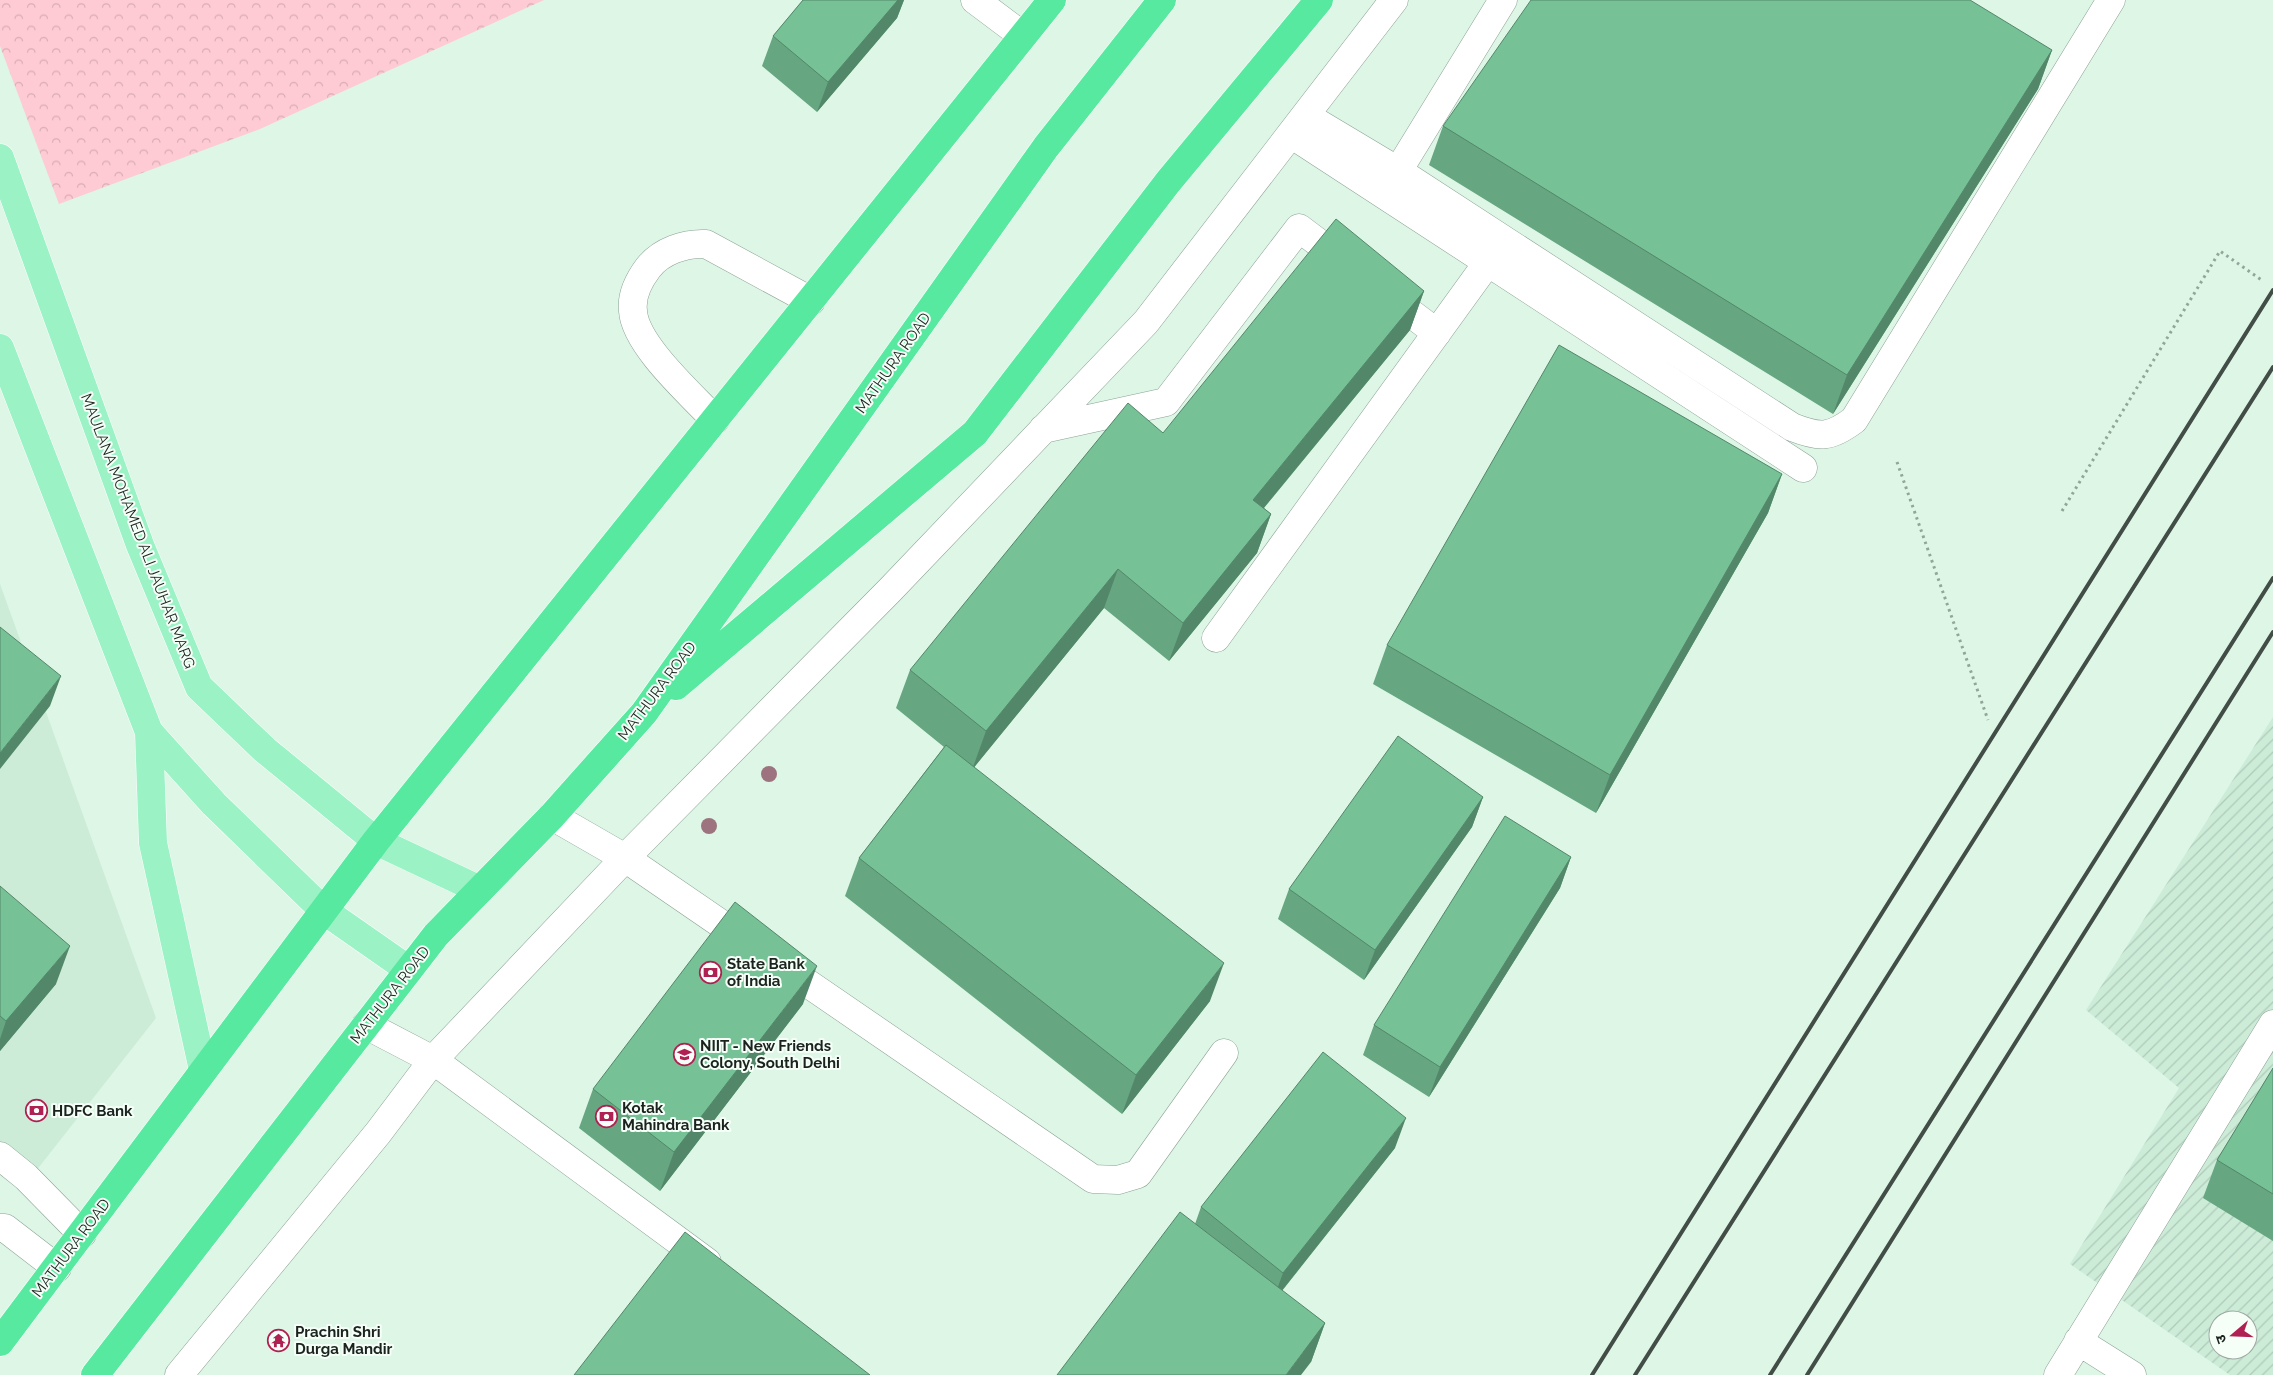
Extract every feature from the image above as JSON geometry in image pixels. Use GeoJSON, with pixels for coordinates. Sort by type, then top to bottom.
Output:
{"type":"FeatureCollection","features":[{"type":"Feature","properties":{"kind":"highway","name":"MATHURA ROAD"},"geometry":{"type":"LineString","coordinates":[[0,1342],[376,841],[1052,0]]}},
{"type":"Feature","properties":{"kind":"highway","name":"MATHURA ROAD"},"geometry":{"type":"LineString","coordinates":[[95,1375],[436,935],[552,816],[644,713],[1046,147],[1162,0]]}},
{"type":"Feature","properties":{"kind":"highway"},"geometry":{"type":"LineString","coordinates":[[644,713],[975,433],[1168,182],[1319,0]]}},
{"type":"Feature","properties":{"kind":"main road","name":"MAULANA MOHAMED ALI JAUHAR MARG"},"geometry":{"type":"LineString","coordinates":[[0,158],[140,545],[199,688],[266,750],[376,841],[480,890]]}},
{"type":"Feature","properties":{"kind":"main road"},"geometry":{"type":"LineString","coordinates":[[0,348],[149,732],[153,843],[203,1070]]}},
{"type":"Feature","properties":{"kind":"main road"},"geometry":{"type":"LineString","coordinates":[[149,732],[214,804],[323,910],[409,970]]}},
{"type":"Feature","properties":{"kind":"street"},"geometry":{"type":"LineString","coordinates":[[974,0],[1023,36]]}},
{"type":"Feature","properties":{"kind":"street"},"geometry":{"type":"LineString","coordinates":[[179,1375],[378,1133],[433,1060],[626,858],[890,590],[1146,322],[1394,0]]}},
{"type":"Feature","properties":{"kind":"street"},"geometry":{"type":"LineString","coordinates":[[1398,171],[1503,0]]}},
{"type":"Feature","properties":{"kind":"street"},"geometry":{"type":"LineString","coordinates":[[1299,125],[1398,171],[1792,427],[1812,435],[1836,433],[1854,420],[2111,0]]}},
{"type":"Feature","properties":{"kind":"street"},"geometry":{"type":"LineString","coordinates":[[1299,125],[1488,262],[1803,468]]}},
{"type":"Feature","properties":{"kind":"street"},"geometry":{"type":"LineString","coordinates":[[1043,429],[1166,402],[1299,228],[1437,333]]}},
{"type":"Feature","properties":{"kind":"street"},"geometry":{"type":"LineString","coordinates":[[715,420],[650,351],[640,332],[632,311],[635,293],[640,279],[652,264],[664,254],[682,246],[694,243],[706,244],[811,301]]}},
{"type":"Feature","properties":{"kind":"street"},"geometry":{"type":"LineString","coordinates":[[1216,638],[1488,262]]}},
{"type":"Feature","properties":{"kind":"street"},"geometry":{"type":"LineString","coordinates":[[552,816],[626,858],[1093,1180],[1118,1180],[1138,1174],[1224,1053]]}},
{"type":"Feature","properties":{"kind":"street"},"geometry":{"type":"LineString","coordinates":[[2058,1375],[2273,1024]]}},
{"type":"Feature","properties":{"kind":"street"},"geometry":{"type":"LineString","coordinates":[[366,1025],[433,1060],[676,1237],[729,1279]]}},
{"type":"Feature","properties":{"kind":"street"},"geometry":{"type":"LineString","coordinates":[[0,1156],[26,1177],[82,1234]]}},
{"type":"Feature","properties":{"kind":"street"},"geometry":{"type":"LineString","coordinates":[[0,1228],[5,1228],[57,1268]]}},
{"type":"Feature","properties":{"kind":"street"},"geometry":{"type":"LineString","coordinates":[[2078,1341],[2132,1375]]}},
{"type":"Feature","properties":{"kind":"path"},"geometry":{"type":"LineString","coordinates":[[2062,511],[2220,251],[2262,281]]}},
{"type":"Feature","properties":{"kind":"path"},"geometry":{"type":"LineString","coordinates":[[1897,462],[1988,720]]}},
{"type":"Feature","properties":{"kind":"shaded area"},"geometry":{"type":"Polygon","coordinates":[[[0,584],[156,1018],[32,1176],[0,1150],[0,584]]]}},
{"type":"Feature","properties":{"kind":"shaded area"},"geometry":{"type":"Polygon","coordinates":[[[2273,717],[2273,1375],[2230,1375],[2208,1360],[2258,1360],[2258,1310],[2208,1310],[2208,1360],[2070,1264],[2179,1088],[2086,1010],[2273,717]]]}},
{"type":"Feature","properties":{"kind":"green space"},"geometry":{"type":"Polygon","coordinates":[[[0,0],[544,0],[260,129],[59,204],[0,46],[0,0]]]}},
{"type":"Feature","properties":{"kind":"building"},"geometry":{"type":"Polygon","coordinates":[[[803,0],[898,0],[828,82],[773,36],[803,0]]]}},
{"type":"Feature","properties":{"kind":"building"},"geometry":{"type":"Polygon","coordinates":[[[1531,0],[1970,0],[2052,50],[1847,375],[1443,126],[1531,0]]]}},
{"type":"Feature","properties":{"kind":"building"},"geometry":{"type":"Polygon","coordinates":[[[1336,219],[1424,291],[1253,500],[1271,514],[1183,623],[1118,569],[986,731],[910,670],[1128,403],[1163,433],[1336,219]]]}},
{"type":"Feature","properties":{"kind":"building"},"geometry":{"type":"Polygon","coordinates":[[[1559,345],[1782,474],[1610,775],[1387,645],[1559,345]]]}},
{"type":"Feature","properties":{"kind":"building"},"geometry":{"type":"Polygon","coordinates":[[[0,627],[61,676],[0,753],[0,627]]]}},
{"type":"Feature","properties":{"kind":"building"},"geometry":{"type":"Polygon","coordinates":[[[1398,736],[1483,797],[1375,950],[1289,889],[1398,736]]]}},
{"type":"Feature","properties":{"kind":"building"},"geometry":{"type":"Polygon","coordinates":[[[946,745],[1224,963],[1136,1075],[859,858],[946,745]]]}},
{"type":"Feature","properties":{"kind":"building"},"geometry":{"type":"Polygon","coordinates":[[[1505,816],[1571,857],[1440,1067],[1374,1025],[1505,816]]]}},
{"type":"Feature","properties":{"kind":"building"},"geometry":{"type":"Polygon","coordinates":[[[0,886],[70,946],[6,1021],[0,1016],[0,886]]]}},
{"type":"Feature","properties":{"kind":"building"},"geometry":{"type":"Polygon","coordinates":[[[735,902],[817,966],[674,1152],[593,1089],[735,902]]]}},
{"type":"Feature","properties":{"kind":"building"},"geometry":{"type":"Polygon","coordinates":[[[1323,1052],[1406,1118],[1283,1273],[1201,1207],[1323,1052]]]}},
{"type":"Feature","properties":{"kind":"building"},"geometry":{"type":"Polygon","coordinates":[[[2273,1068],[2273,1194],[2217,1160],[2273,1068]]]}},
{"type":"Feature","properties":{"kind":"building"},"geometry":{"type":"Polygon","coordinates":[[[1180,1212],[1325,1323],[1286,1375],[1057,1375],[1180,1212]]]}},
{"type":"Feature","properties":{"kind":"building"},"geometry":{"type":"Polygon","coordinates":[[[685,1232],[870,1375],[574,1375],[685,1232]]]}},
{"type":"Feature","properties":{"kind":"railway"},"geometry":{"type":"LineString","coordinates":[[1592,1375],[2273,290]]}},
{"type":"Feature","properties":{"kind":"railway"},"geometry":{"type":"LineString","coordinates":[[1635,1375],[2273,367]]}},
{"type":"Feature","properties":{"kind":"railway"},"geometry":{"type":"LineString","coordinates":[[1770,1375],[2273,578]]}},
{"type":"Feature","properties":{"kind":"railway"},"geometry":{"type":"LineString","coordinates":[[1807,1375],[2273,632]]}},
{"type":"Feature","properties":{"kind":"place","name":"State Bank of India"},"geometry":{"type":"Point","coordinates":[711,973]}},
{"type":"Feature","properties":{"kind":"place","name":"NIIT - New Friends Colony, South Delhi"},"geometry":{"type":"Point","coordinates":[684,1055]}},
{"type":"Feature","properties":{"kind":"place","name":"HDFC Bank"},"geometry":{"type":"Point","coordinates":[36,1111]}},
{"type":"Feature","properties":{"kind":"place","name":"Kotak Mahindra Bank"},"geometry":{"type":"Point","coordinates":[606,1117]}},
{"type":"Feature","properties":{"kind":"place","name":"Prachin Shri Durga Mandir"},"geometry":{"type":"Point","coordinates":[279,1341]}}]}
